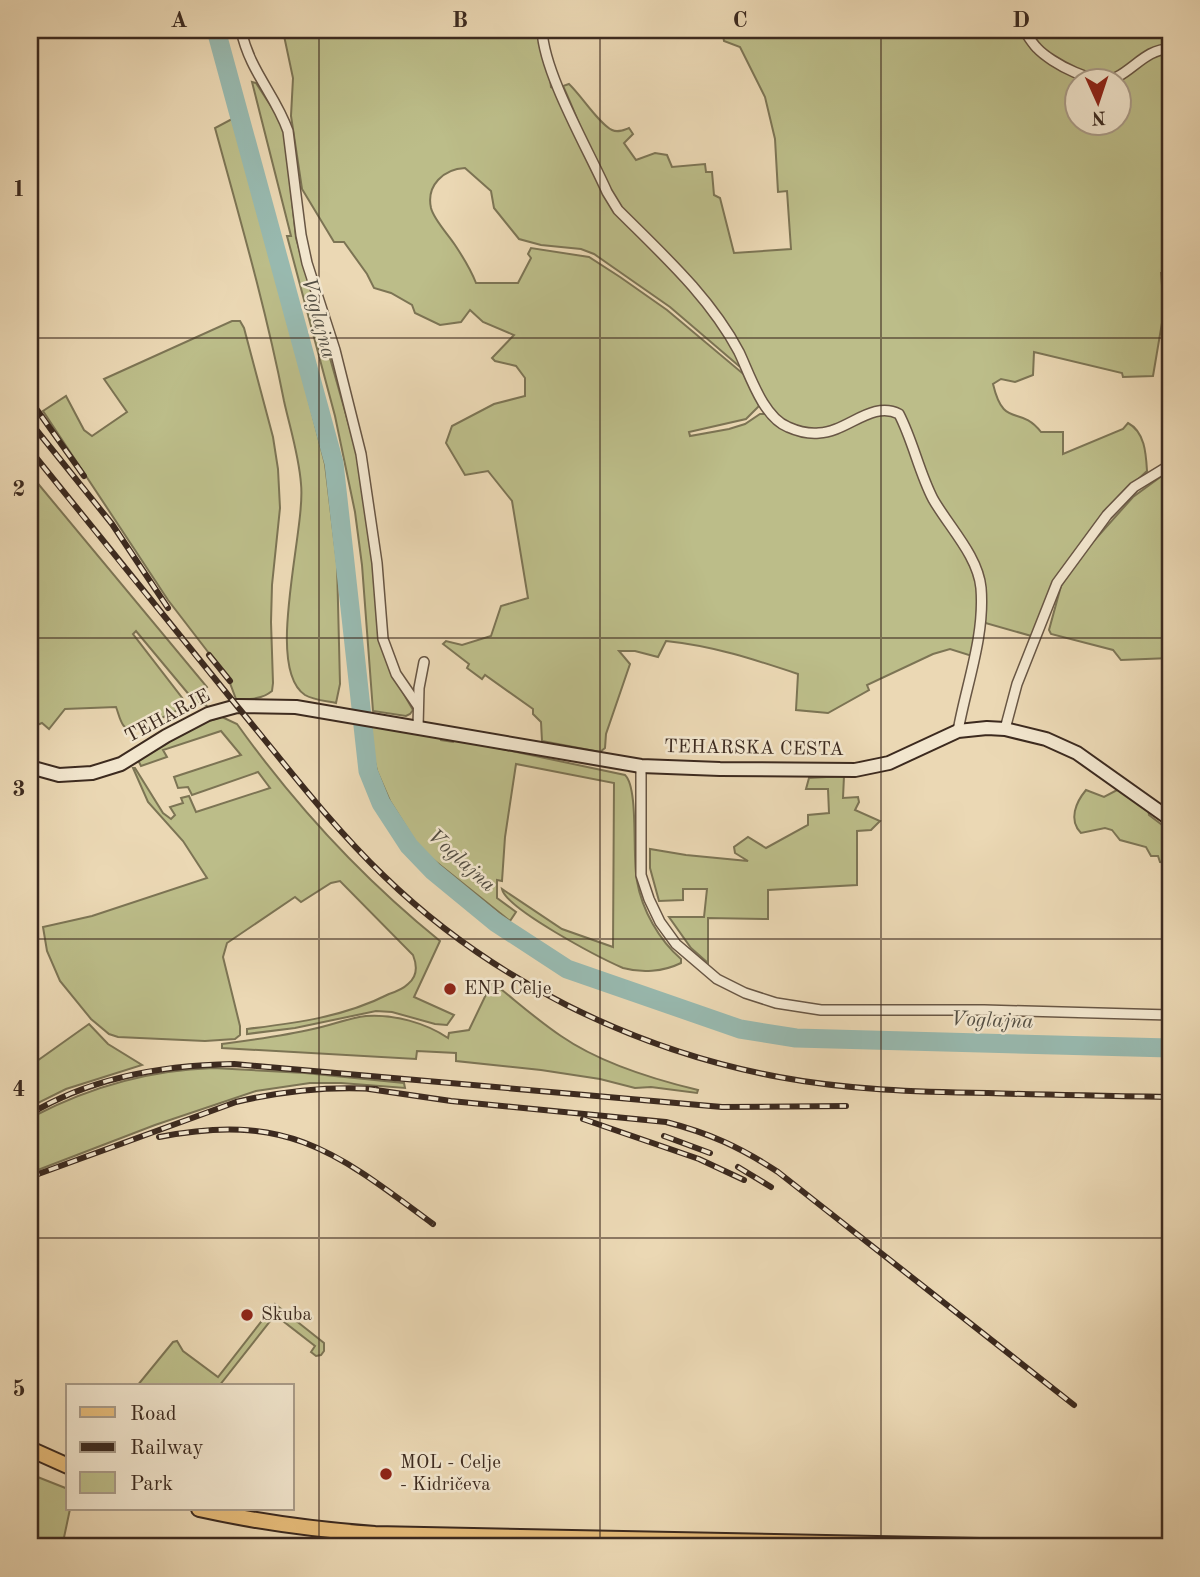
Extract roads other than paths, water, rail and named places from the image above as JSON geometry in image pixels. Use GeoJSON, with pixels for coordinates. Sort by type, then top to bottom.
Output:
{"type":"FeatureCollection","features":[{"type":"Feature","properties":{"kind":"main road"},"geometry":{"type":"LineString","coordinates":[[30,1449],[66,1465]]}},
{"type":"Feature","properties":{"kind":"main road"},"geometry":{"type":"LineString","coordinates":[[204,1510],[254,1521],[375,1534],[1033,1547]]}},
{"type":"Feature","properties":{"kind":"street"},"geometry":{"type":"LineString","coordinates":[[241,30],[244,45],[256,73],[288,131],[307,263],[335,350],[362,454],[377,563],[383,639],[396,674],[418,706]]}},
{"type":"Feature","properties":{"kind":"street"},"geometry":{"type":"LineString","coordinates":[[542,30],[544,46],[553,72],[607,192],[618,210],[717,315],[770,414],[785,426],[819,433],[836,429],[881,410],[891,410],[899,414],[933,498],[963,546],[980,585],[981,607],[974,657],[958,732]]}},
{"type":"Feature","properties":{"kind":"street"},"geometry":{"type":"LineString","coordinates":[[1024,30],[1038,49],[1060,66],[1095,79],[1116,78],[1156,50],[1170,49]]}},
{"type":"Feature","properties":{"kind":"street"},"geometry":{"type":"LineString","coordinates":[[1005,729],[1017,684],[1057,583],[1107,515],[1134,487],[1170,465]]}},
{"type":"Feature","properties":{"kind":"street"},"geometry":{"type":"LineString","coordinates":[[418,727],[419,688],[424,663]]}},
{"type":"Feature","properties":{"kind":"street","name":"TEHARJE"},"geometry":{"type":"LineString","coordinates":[[30,767],[59,775],[92,773],[121,764],[208,714],[230,707],[296,707],[392,723]]}},
{"type":"Feature","properties":{"kind":"street","name":"TEHARSKA CESTA"},"geometry":{"type":"LineString","coordinates":[[392,723],[640,766],[720,769],[855,770],[889,763],[958,732],[987,728],[1005,729],[1046,739],[1076,753],[1170,819]]}},
{"type":"Feature","properties":{"kind":"street"},"geometry":{"type":"LineString","coordinates":[[640,766],[640,875],[654,911],[676,944],[695,962],[717,979],[745,993],[776,1003],[821,1010],[985,1010],[1170,1015]]}},
{"type":"Feature","properties":{"kind":"waterway","name":"Voglajna"},"geometry":{"type":"LineString","coordinates":[[216,30],[334,463],[368,771],[381,803],[409,846],[433,871],[495,922],[567,969],[740,1029],[796,1038],[1170,1048]]}},
{"type":"Feature","properties":{"kind":"railway"},"geometry":{"type":"LineString","coordinates":[[30,400],[84,476]]}},
{"type":"Feature","properties":{"kind":"railway"},"geometry":{"type":"LineString","coordinates":[[30,422],[112,524],[168,608]]}},
{"type":"Feature","properties":{"kind":"railway"},"geometry":{"type":"LineString","coordinates":[[30,450],[290,772],[345,836],[425,913],[517,978],[618,1029],[724,1065],[779,1077],[857,1088],[909,1091],[1170,1097]]}},
{"type":"Feature","properties":{"kind":"railway"},"geometry":{"type":"LineString","coordinates":[[209,655],[230,681]]}},
{"type":"Feature","properties":{"kind":"railway"},"geometry":{"type":"LineString","coordinates":[[30,1114],[54,1101],[103,1082],[181,1067],[234,1064],[722,1107],[846,1106]]}},
{"type":"Feature","properties":{"kind":"railway"},"geometry":{"type":"LineString","coordinates":[[369,1089],[451,1101],[666,1122],[724,1142],[778,1172],[1074,1405]]}},
{"type":"Feature","properties":{"kind":"railway"},"geometry":{"type":"LineString","coordinates":[[30,1177],[236,1102],[305,1090],[376,1089]]}},
{"type":"Feature","properties":{"kind":"railway"},"geometry":{"type":"LineString","coordinates":[[583,1119],[699,1159],[744,1180]]}},
{"type":"Feature","properties":{"kind":"railway"},"geometry":{"type":"LineString","coordinates":[[159,1137],[204,1131],[242,1130],[276,1134],[337,1158],[367,1176],[433,1224]]}},
{"type":"Feature","properties":{"kind":"railway"},"geometry":{"type":"LineString","coordinates":[[664,1136],[710,1153]]}},
{"type":"Feature","properties":{"kind":"railway"},"geometry":{"type":"LineString","coordinates":[[738,1167],[771,1187]]}},
{"type":"Feature","properties":{"kind":"place","name":"ENP Celje"},"geometry":{"type":"Point","coordinates":[450,989]}},
{"type":"Feature","properties":{"kind":"place","name":"Skuba"},"geometry":{"type":"Point","coordinates":[247,1315]}},
{"type":"Feature","properties":{"kind":"place","name":"MOL - Celje - Kidričeva"},"geometry":{"type":"Point","coordinates":[386,1474]}}]}
